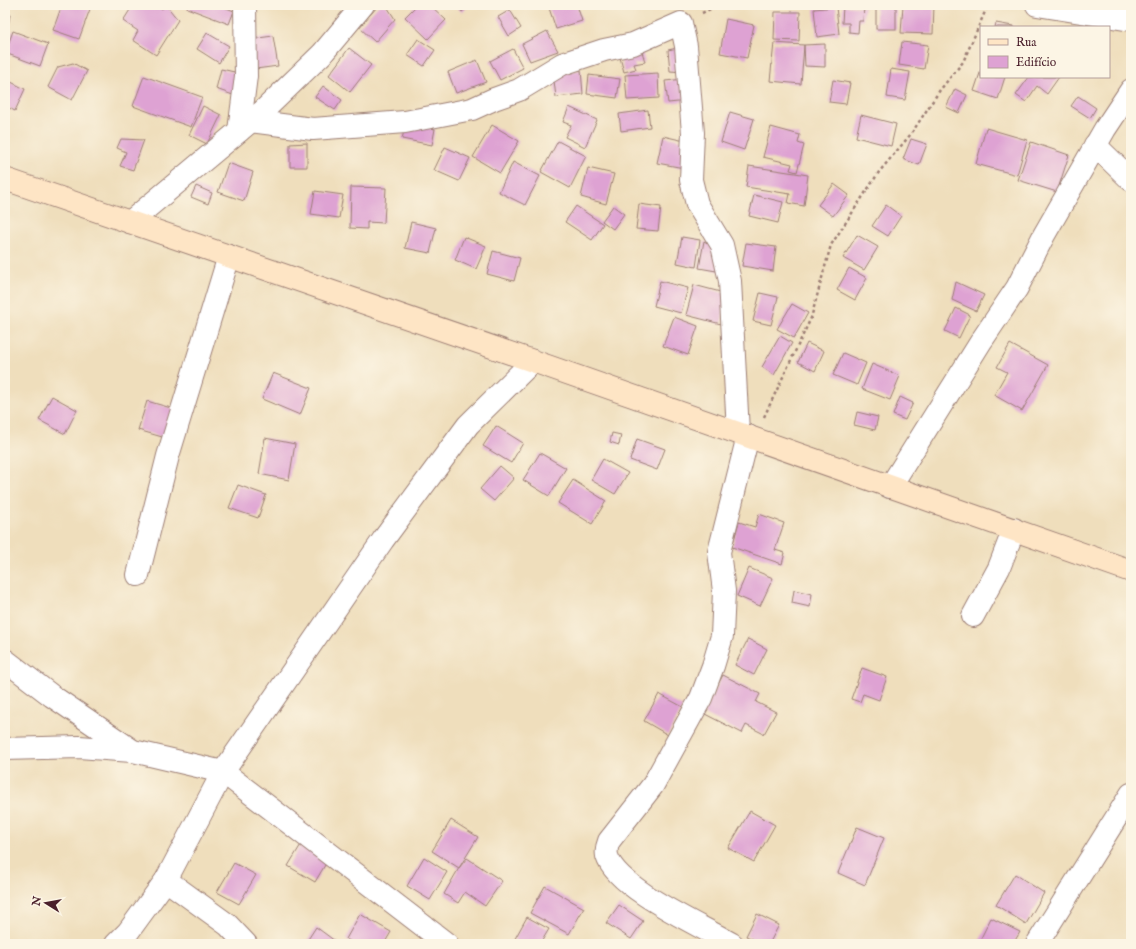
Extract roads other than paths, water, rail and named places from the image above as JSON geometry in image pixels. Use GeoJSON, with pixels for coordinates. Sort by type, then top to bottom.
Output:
{"type":"FeatureCollection","features":[{"type":"Feature","properties":{"kind":"main road"},"geometry":{"type":"LineString","coordinates":[[5,179],[747,435],[890,487],[1131,571]]}},
{"type":"Feature","properties":{"kind":"street"},"geometry":{"type":"LineString","coordinates":[[245,5],[245,126]]}},
{"type":"Feature","properties":{"kind":"street"},"geometry":{"type":"LineString","coordinates":[[130,222],[245,126],[322,54],[363,5]]}},
{"type":"Feature","properties":{"kind":"street"},"geometry":{"type":"LineString","coordinates":[[1037,5],[1131,20]]}},
{"type":"Feature","properties":{"kind":"street"},"geometry":{"type":"LineString","coordinates":[[245,126],[313,129],[405,122],[472,109],[518,90],[562,64],[604,50],[632,44],[681,23],[686,46],[692,118],[691,180],[698,204],[722,244],[730,281],[747,435],[719,552],[724,591],[722,636],[713,666],[701,698],[653,785],[609,841],[607,849],[610,862],[616,871],[643,894],[732,944]]}},
{"type":"Feature","properties":{"kind":"street"},"geometry":{"type":"LineString","coordinates":[[890,487],[982,340],[1017,288],[1044,235],[1095,145],[1131,90]]}},
{"type":"Feature","properties":{"kind":"street"},"geometry":{"type":"LineString","coordinates":[[1095,145],[1131,180]]}},
{"type":"Feature","properties":{"kind":"street"},"geometry":{"type":"LineString","coordinates":[[138,575],[168,456],[229,256]]}},
{"type":"Feature","properties":{"kind":"street"},"geometry":{"type":"LineString","coordinates":[[116,944],[128,932],[166,880],[223,772],[384,540],[468,425],[533,361]]}},
{"type":"Feature","properties":{"kind":"street"},"geometry":{"type":"LineString","coordinates":[[973,616],[998,568],[1014,529]]}},
{"type":"Feature","properties":{"kind":"street"},"geometry":{"type":"LineString","coordinates":[[5,660],[52,696],[133,751]]}},
{"type":"Feature","properties":{"kind":"street"},"geometry":{"type":"LineString","coordinates":[[5,749],[79,747],[133,751],[223,772],[447,944]]}},
{"type":"Feature","properties":{"kind":"street"},"geometry":{"type":"LineString","coordinates":[[1036,944],[1131,794]]}},
{"type":"Feature","properties":{"kind":"street"},"geometry":{"type":"LineString","coordinates":[[166,880],[228,925],[246,944]]}}]}
